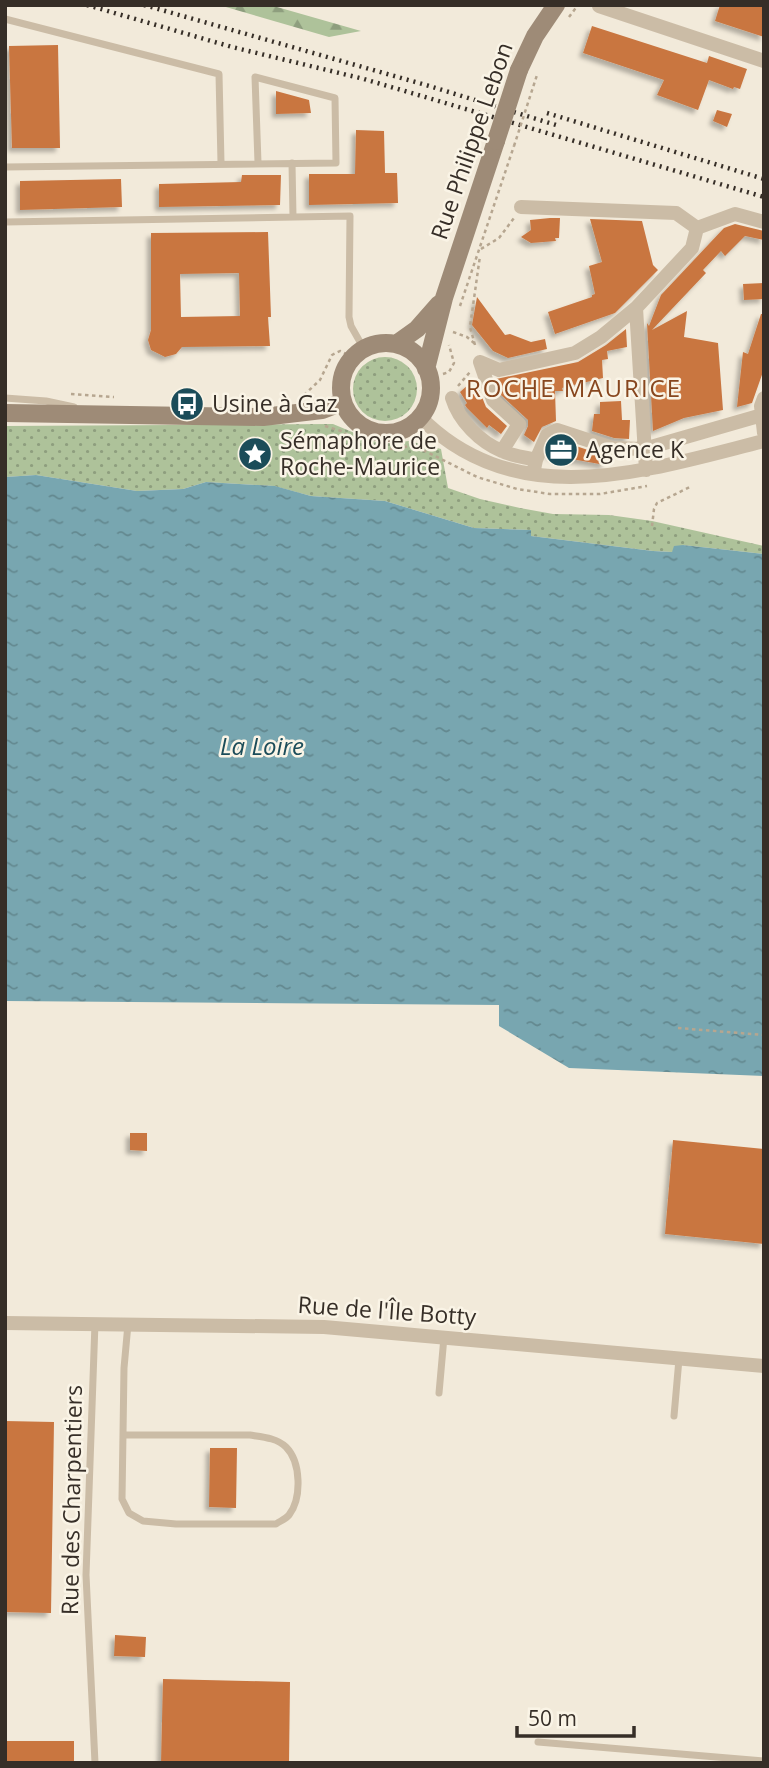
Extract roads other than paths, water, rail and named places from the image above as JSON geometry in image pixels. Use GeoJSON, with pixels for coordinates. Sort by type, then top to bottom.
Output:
{"type":"FeatureCollection","features":[{"type":"Feature","properties":{"kind":"main road","name":"Rue Philippe Lebon"},"geometry":{"type":"LineString","coordinates":[[428,372],[452,302],[496,141],[528,72],[536,36],[556,5]]}},
{"type":"Feature","properties":{"kind":"main road","name":"Rue Philippe Lebon"},"geometry":{"type":"LineString","coordinates":[[396,344],[452,302]]}},
{"type":"Feature","properties":{"kind":"main road"},"geometry":{"type":"LineString","coordinates":[[377,344],[396,344],[413,352],[428,372],[428,402],[414,423],[398,431],[373,430],[351,417],[343,402],[342,378],[359,353],[377,344]]}},
{"type":"Feature","properties":{"kind":"main road"},"geometry":{"type":"LineString","coordinates":[[5,413],[263,417],[322,410],[343,402]]}},
{"type":"Feature","properties":{"kind":"street"},"geometry":{"type":"LineString","coordinates":[[599,6],[764,61]]}},
{"type":"Feature","properties":{"kind":"street"},"geometry":{"type":"LineString","coordinates":[[521,207],[676,213],[697,228]]}},
{"type":"Feature","properties":{"kind":"street"},"geometry":{"type":"LineString","coordinates":[[697,228],[735,214],[764,222]]}},
{"type":"Feature","properties":{"kind":"street"},"geometry":{"type":"LineString","coordinates":[[502,451],[519,424],[493,400],[480,362],[499,370],[575,353],[601,337],[636,308],[692,248],[697,228]]}},
{"type":"Feature","properties":{"kind":"street"},"geometry":{"type":"LineString","coordinates":[[636,308],[646,470]]}},
{"type":"Feature","properties":{"kind":"street"},"geometry":{"type":"LineString","coordinates":[[452,398],[462,420],[481,437],[534,467]]}},
{"type":"Feature","properties":{"kind":"street"},"geometry":{"type":"LineString","coordinates":[[764,398],[764,433]]}},
{"type":"Feature","properties":{"kind":"street"},"geometry":{"type":"LineString","coordinates":[[534,467],[547,435],[557,430],[612,448],[644,449],[762,415]]}},
{"type":"Feature","properties":{"kind":"street"},"geometry":{"type":"LineString","coordinates":[[420,417],[449,442],[470,456],[492,465],[611,476],[764,441]]}},
{"type":"Feature","properties":{"kind":"street","name":"Rue de l'Île Botty"},"geometry":{"type":"LineString","coordinates":[[5,1323],[95,1322],[324,1327],[764,1366]]}},
{"type":"Feature","properties":{"kind":"lane"},"geometry":{"type":"LineString","coordinates":[[5,19],[219,74],[221,163]]}},
{"type":"Feature","properties":{"kind":"lane"},"geometry":{"type":"LineString","coordinates":[[5,167],[336,163],[335,98],[255,77],[258,163]]}},
{"type":"Feature","properties":{"kind":"lane"},"geometry":{"type":"LineString","coordinates":[[292,163],[293,217]]}},
{"type":"Feature","properties":{"kind":"lane"},"geometry":{"type":"LineString","coordinates":[[5,222],[350,216],[349,317],[359,353]]}},
{"type":"Feature","properties":{"kind":"lane"},"geometry":{"type":"LineString","coordinates":[[5,398],[46,401],[102,414]]}},
{"type":"Feature","properties":{"kind":"lane","name":"Rue des Charpentiers"},"geometry":{"type":"LineString","coordinates":[[95,1322],[86,1575],[95,1763]]}},
{"type":"Feature","properties":{"kind":"lane"},"geometry":{"type":"LineString","coordinates":[[123,1435],[250,1435],[269,1438],[285,1446],[295,1459],[298,1481],[295,1503],[289,1517],[276,1524],[176,1524],[143,1521],[129,1513],[122,1499],[124,1368],[128,1323]]}},
{"type":"Feature","properties":{"kind":"lane"},"geometry":{"type":"LineString","coordinates":[[439,1394],[444,1337]]}},
{"type":"Feature","properties":{"kind":"lane"},"geometry":{"type":"LineString","coordinates":[[674,1416],[679,1358]]}},
{"type":"Feature","properties":{"kind":"lane"},"geometry":{"type":"LineString","coordinates":[[538,1742],[764,1761]]}},
{"type":"Feature","properties":{"kind":"water","name":"La Loire"},"geometry":{"type":"Polygon","coordinates":[[[36,475],[137,491],[183,489],[206,482],[275,486],[311,496],[385,501],[474,528],[531,530],[531,536],[653,551],[672,552],[674,546],[683,545],[764,554],[764,1076],[569,1068],[499,1026],[499,1005],[5,1001],[5,477],[36,475]]]}},
{"type":"Feature","properties":{"kind":"railway"},"geometry":{"type":"LineString","coordinates":[[87,5],[232,47],[364,79],[764,197]]}},
{"type":"Feature","properties":{"kind":"railway"},"geometry":{"type":"LineString","coordinates":[[144,5],[556,125]]}},
{"type":"Feature","properties":{"kind":"railway"},"geometry":{"type":"LineString","coordinates":[[547,113],[764,179]]}},
{"type":"Feature","properties":{"kind":"place","name":"Usine à Gaz"},"geometry":{"type":"Point","coordinates":[187,404]}},
{"type":"Feature","properties":{"kind":"place","name":"Agence K"},"geometry":{"type":"Point","coordinates":[561,450]}},
{"type":"Feature","properties":{"kind":"place","name":"Sémaphore de Roche-Maurice"},"geometry":{"type":"Point","coordinates":[255,454]}},
{"type":"Feature","properties":{"kind":"district","name":"ROCHE MAURICE"},"geometry":{"type":"Point","coordinates":[574,389]}}]}
